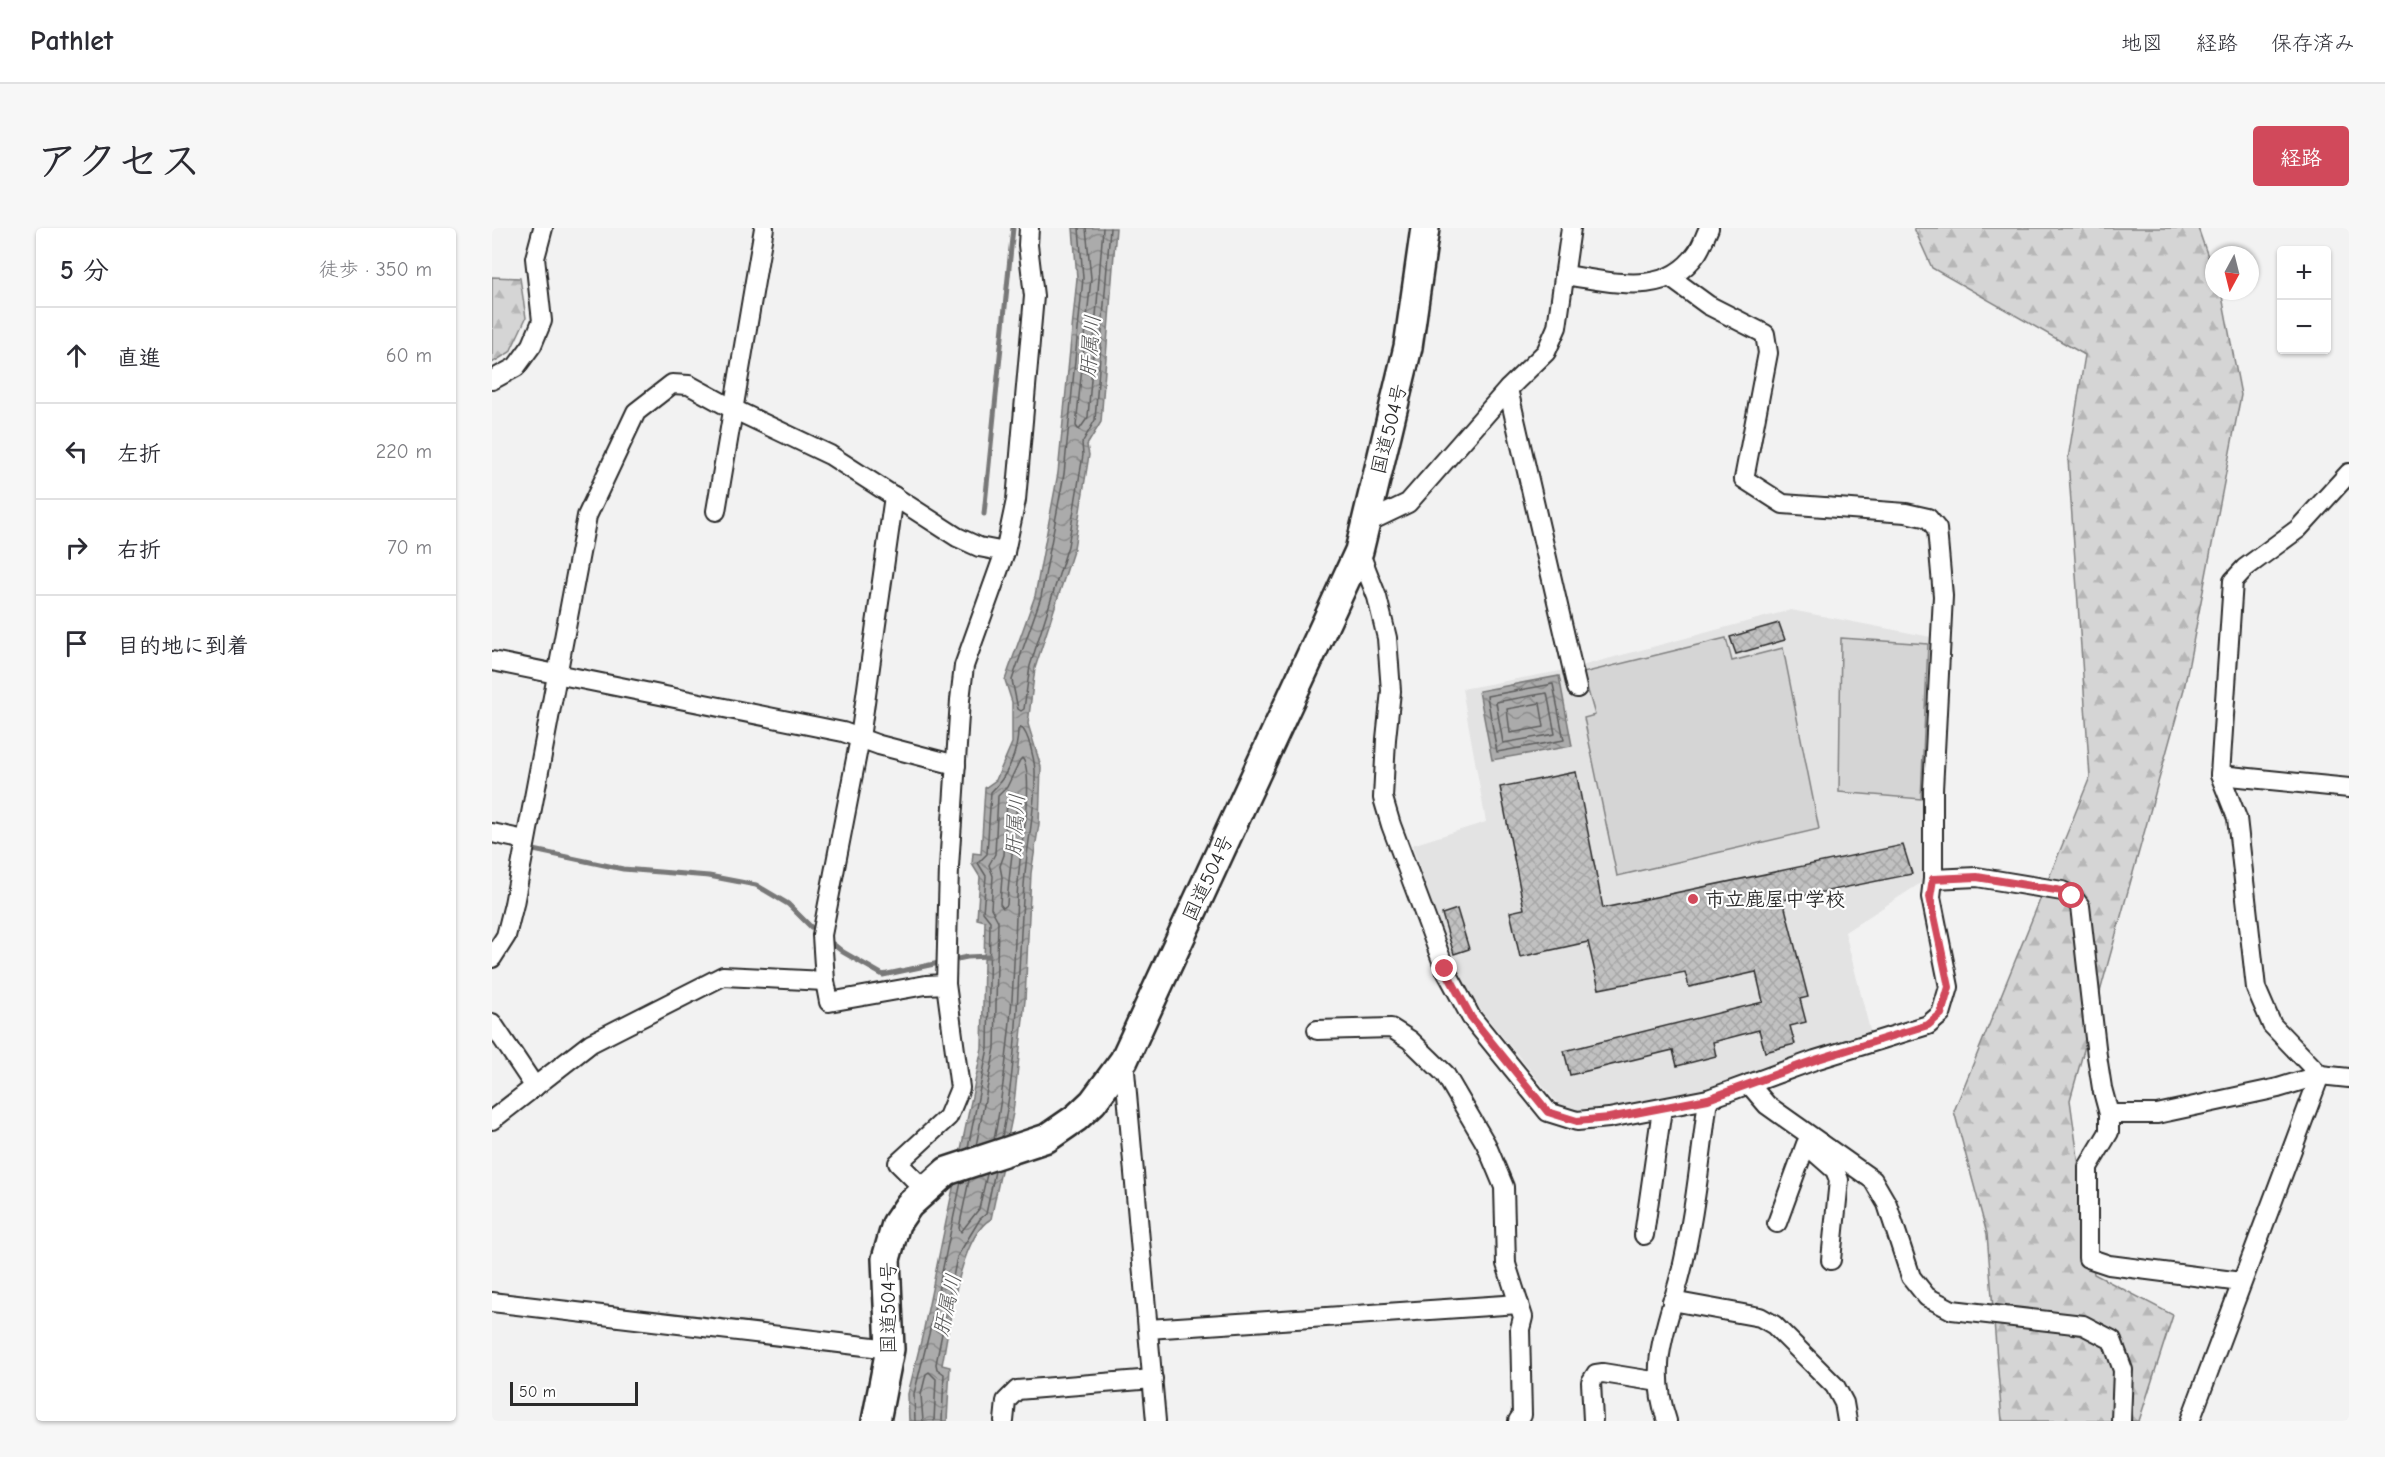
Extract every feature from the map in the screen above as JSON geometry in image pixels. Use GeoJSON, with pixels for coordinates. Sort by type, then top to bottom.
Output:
{"type":"FeatureCollection","features":[{"type":"Feature","properties":{"kind":"highway","name":"国道504号"},"geometry":{"type":"LineString","coordinates":[[876,1421],[890,1349],[886,1259],[896,1224],[909,1205],[947,1171],[1047,1138],[1076,1118],[1093,1102],[1124,1060],[1359,551],[1408,347],[1425,228]]}},
{"type":"Feature","properties":{"kind":"street"},"geometry":{"type":"LineString","coordinates":[[492,380],[516,367],[532,345],[542,321],[535,258],[543,228]]}},
{"type":"Feature","properties":{"kind":"street"},"geometry":{"type":"LineString","coordinates":[[716,511],[764,228]]}},
{"type":"Feature","properties":{"kind":"street"},"geometry":{"type":"LineString","coordinates":[[925,1190],[898,1162],[948,1117],[960,1088],[946,984],[949,867],[964,666],[1005,552],[1016,500],[1034,296],[1028,245],[1029,228]]}},
{"type":"Feature","properties":{"kind":"street"},"geometry":{"type":"LineString","coordinates":[[1366,523],[1408,503],[1508,389],[1546,352],[1557,327],[1571,228]]}},
{"type":"Feature","properties":{"kind":"street"},"geometry":{"type":"LineString","coordinates":[[1564,275],[1627,284],[1651,283],[1671,278],[1696,254],[1709,228]]}},
{"type":"Feature","properties":{"kind":"street"},"geometry":{"type":"LineString","coordinates":[[1359,551],[1377,597],[1387,638],[1391,691],[1383,798],[1391,825],[1445,969],[1471,1017],[1548,1112],[1577,1121],[1609,1118],[1708,1099],[1815,1060],[1928,1025],[1941,1014],[1949,987],[1930,897],[1933,879],[1933,790],[1943,596],[1937,529],[1928,518],[1906,513],[1783,504],[1744,479],[1768,353],[1765,334],[1708,305],[1671,278]]}},
{"type":"Feature","properties":{"kind":"street"},"geometry":{"type":"LineString","coordinates":[[492,958],[506,936],[514,904],[520,861],[587,516],[636,412],[672,384],[689,385],[733,409],[830,455],[957,537],[979,547],[1005,552]]}},
{"type":"Feature","properties":{"kind":"street"},"geometry":{"type":"LineString","coordinates":[[1508,389],[1577,688]]}},
{"type":"Feature","properties":{"kind":"street"},"geometry":{"type":"LineString","coordinates":[[2320,1075],[2272,1025],[2256,988],[2237,818],[2220,776],[2233,580],[2245,568],[2298,529],[2349,472]]}},
{"type":"Feature","properties":{"kind":"street"},"geometry":{"type":"LineString","coordinates":[[894,496],[860,738],[822,935],[825,981],[829,1002],[926,985],[946,984]]}},
{"type":"Feature","properties":{"kind":"street"},"geometry":{"type":"LineString","coordinates":[[492,662],[843,732],[957,765]]}},
{"type":"Feature","properties":{"kind":"street"},"geometry":{"type":"LineString","coordinates":[[2220,776],[2349,788]]}},
{"type":"Feature","properties":{"kind":"street"},"geometry":{"type":"LineString","coordinates":[[492,833],[525,840]]}},
{"type":"Feature","properties":{"kind":"street"},"geometry":{"type":"LineString","coordinates":[[1933,879],[1977,877],[2062,891],[2072,896],[2080,906],[2097,1056],[2109,1114],[2109,1132],[2088,1167],[2088,1258],[2109,1265],[2241,1282]]}},
{"type":"Feature","properties":{"kind":"street"},"geometry":{"type":"LineString","coordinates":[[492,1120],[591,1043],[723,976],[825,981]]}},
{"type":"Feature","properties":{"kind":"street"},"geometry":{"type":"LineString","coordinates":[[492,1023],[535,1087]]}},
{"type":"Feature","properties":{"kind":"street"},"geometry":{"type":"LineString","coordinates":[[1317,1030],[1391,1028],[1410,1040],[1445,1074],[1486,1144],[1504,1188],[1506,1264],[1523,1317],[1520,1329],[1522,1415],[1518,1421]]}},
{"type":"Feature","properties":{"kind":"street"},"geometry":{"type":"LineString","coordinates":[[1124,1060],[1156,1421]]}},
{"type":"Feature","properties":{"kind":"street"},"geometry":{"type":"LineString","coordinates":[[2109,1114],[2157,1114],[2278,1088],[2320,1075],[2349,1078]]}},
{"type":"Feature","properties":{"kind":"street"},"geometry":{"type":"LineString","coordinates":[[2190,1421],[2320,1075]]}},
{"type":"Feature","properties":{"kind":"street"},"geometry":{"type":"LineString","coordinates":[[1749,1084],[1767,1105],[1806,1138],[1872,1180],[1887,1204],[1911,1277],[1927,1298],[1952,1310],[2083,1325],[2112,1340],[2123,1370],[2121,1421]]}},
{"type":"Feature","properties":{"kind":"street"},"geometry":{"type":"LineString","coordinates":[[1667,1421],[1660,1400],[1658,1365],[1662,1335],[1683,1265],[1708,1099]]}},
{"type":"Feature","properties":{"kind":"street"},"geometry":{"type":"LineString","coordinates":[[1644,1235],[1662,1109]]}},
{"type":"Feature","properties":{"kind":"street"},"geometry":{"type":"LineString","coordinates":[[1777,1223],[1806,1138]]}},
{"type":"Feature","properties":{"kind":"street"},"geometry":{"type":"LineString","coordinates":[[1806,1138],[1834,1170],[1839,1180],[1831,1260]]}},
{"type":"Feature","properties":{"kind":"street"},"geometry":{"type":"LineString","coordinates":[[1672,1301],[1760,1317],[1774,1325],[1835,1386],[1844,1403],[1847,1421]]}},
{"type":"Feature","properties":{"kind":"street"},"geometry":{"type":"LineString","coordinates":[[492,1302],[890,1349]]}},
{"type":"Feature","properties":{"kind":"street"},"geometry":{"type":"LineString","coordinates":[[1148,1329],[1519,1304]]}},
{"type":"Feature","properties":{"kind":"street"},"geometry":{"type":"LineString","coordinates":[[1593,1420],[1591,1382],[1596,1374],[1603,1373],[1659,1382]]}},
{"type":"Feature","properties":{"kind":"street"},"geometry":{"type":"LineString","coordinates":[[1004,1421],[1006,1401],[1017,1390],[1153,1379]]}},
{"type":"Feature","properties":{"kind":"shaded area"},"geometry":{"type":"Polygon","coordinates":[[[1791,610],[1931,637],[1927,879],[1845,932],[1871,1034],[1702,1093],[1597,1114],[1562,1109],[1478,1007],[1454,971],[1412,845],[1486,822],[1462,689],[1566,670],[1791,610]]]}},
{"type":"Feature","properties":{"kind":"green space"},"geometry":{"type":"Polygon","coordinates":[[[1914,228],[2198,228],[2205,248],[2205,300],[2223,300],[2241,395],[2184,689],[2070,1100],[2094,1274],[2173,1315],[2139,1421],[2002,1421],[1987,1234],[1954,1111],[2090,777],[2068,459],[2085,355],[1932,268],[1914,228]]]}},
{"type":"Feature","properties":{"kind":"green space"},"geometry":{"type":"Polygon","coordinates":[[[492,277],[520,278],[526,318],[510,352],[492,363],[492,277]]]}},
{"type":"Feature","properties":{"kind":"green space"},"geometry":{"type":"Polygon","coordinates":[[[1726,638],[1732,661],[1783,648],[1819,829],[1617,876],[1584,718],[1595,715],[1583,673],[1726,638]]]}},
{"type":"Feature","properties":{"kind":"green space"},"geometry":{"type":"Polygon","coordinates":[[[1841,638],[1928,644],[1921,799],[1839,792],[1841,638]]]}},
{"type":"Feature","properties":{"kind":"water","name":"肝属川"},"geometry":{"type":"Polygon","coordinates":[[[1073,228],[1116,228],[1101,422],[1087,445],[1089,455],[1074,548],[1035,668],[1028,724],[1041,767],[1039,824],[1031,873],[1025,1000],[1013,1113],[991,1219],[980,1229],[971,1244],[963,1263],[952,1308],[942,1365],[950,1367],[947,1421],[909,1421],[908,1394],[923,1333],[982,1048],[985,921],[977,919],[980,877],[972,864],[973,853],[981,854],[985,788],[996,780],[1012,743],[1012,702],[1005,680],[1035,596],[1058,473],[1077,278],[1073,228]]]}},
{"type":"Feature","properties":{"kind":"water"},"geometry":{"type":"Polygon","coordinates":[[[1559,676],[1572,746],[1492,760],[1479,691],[1559,676]]]}},
{"type":"Feature","properties":{"kind":"building"},"geometry":{"type":"Polygon","coordinates":[[[1779,623],[1785,640],[1736,654],[1730,637],[1779,623]]]}},
{"type":"Feature","properties":{"kind":"building"},"geometry":{"type":"Polygon","coordinates":[[[1576,772],[1603,908],[1903,845],[1912,874],[1783,900],[1808,997],[1800,999],[1806,1022],[1790,1026],[1795,1044],[1765,1052],[1759,1030],[1713,1042],[1716,1056],[1677,1066],[1673,1050],[1570,1075],[1564,1051],[1763,1002],[1756,972],[1689,987],[1685,972],[1599,989],[1588,942],[1520,957],[1510,912],[1524,909],[1500,787],[1576,772]]]}},
{"type":"Feature","properties":{"kind":"building"},"geometry":{"type":"Polygon","coordinates":[[[1457,909],[1469,949],[1454,954],[1442,914],[1457,909]]]}},
{"type":"Feature","properties":{"kind":"waterway"},"geometry":{"type":"LineString","coordinates":[[984,514],[1013,228]]}},
{"type":"Feature","properties":{"kind":"waterway"},"geometry":{"type":"LineString","coordinates":[[529,849],[623,869],[709,876],[756,885],[788,904],[811,927]]}},
{"type":"Feature","properties":{"kind":"waterway"},"geometry":{"type":"LineString","coordinates":[[833,944],[883,975],[967,957],[989,956]]}},
{"type":"Feature","properties":{"kind":"place","name":"市立鹿屋中学校"},"geometry":{"type":"Point","coordinates":[1693,899]}},
{"type":"Feature","properties":{"kind":"route"},"geometry":{"type":"LineString","coordinates":[[1445,969],[1471,1017],[1548,1112],[1577,1121],[1609,1118],[1708,1099],[1815,1060],[1928,1025],[1941,1014],[1949,987],[1930,897],[1933,879],[1977,877],[2062,891],[2072,896]]}}]}
